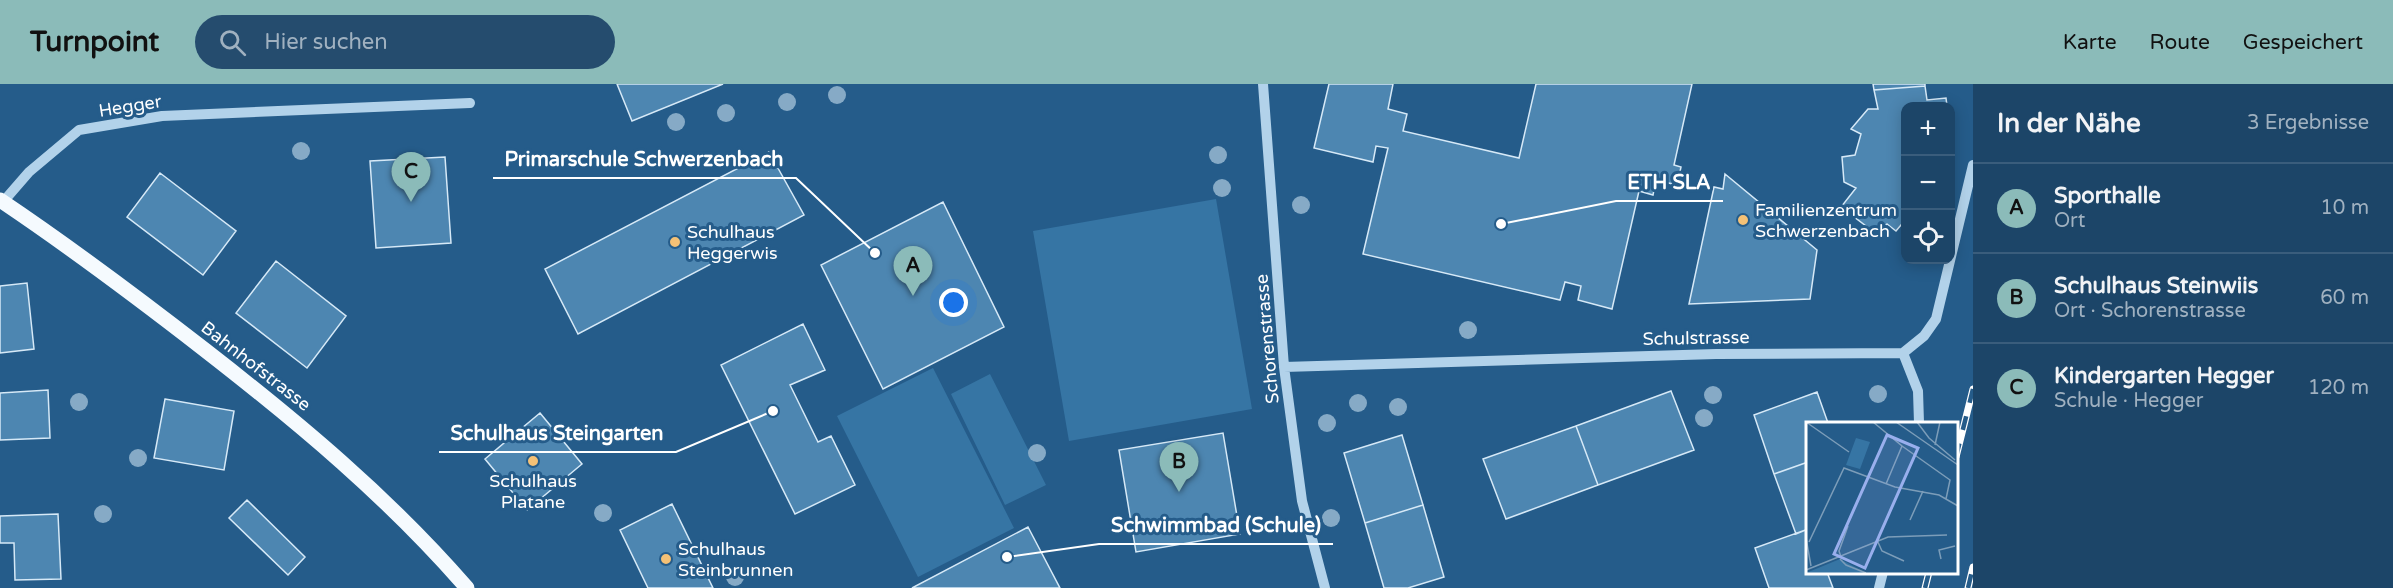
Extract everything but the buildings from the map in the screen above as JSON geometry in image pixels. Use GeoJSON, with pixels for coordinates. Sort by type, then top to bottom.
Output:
{"type":"FeatureCollection","features":[{"type":"Feature","properties":{"kind":"main road","name":"Bahnhofstrasse"},"geometry":{"type":"LineString","coordinates":[[1,201],[141,300],[319,441],[377,492],[465,587]]}},
{"type":"Feature","properties":{"kind":"street","name":"Schorenstrasse"},"geometry":{"type":"LineString","coordinates":[[1263,84],[1284,367],[1302,501],[1325,588]]}},
{"type":"Feature","properties":{"kind":"street","name":"Hegger"},"geometry":{"type":"LineString","coordinates":[[1,201],[29,172],[79,130],[162,116],[470,103]]}},
{"type":"Feature","properties":{"kind":"street"},"geometry":{"type":"LineString","coordinates":[[1919,422],[1918,391],[1903,353],[1924,336],[1936,319],[1973,165]]}},
{"type":"Feature","properties":{"kind":"street","name":"Schulstrasse"},"geometry":{"type":"LineString","coordinates":[[1284,367],[1716,354],[1903,353]]}},
{"type":"Feature","properties":{"kind":"street"},"geometry":{"type":"LineString","coordinates":[[1879,588],[1883,573]]}},
{"type":"Feature","properties":{"kind":"shaded area"},"geometry":{"type":"Polygon","coordinates":[[[1216,199],[1252,409],[1069,441],[1033,231],[1216,199]]]}},
{"type":"Feature","properties":{"kind":"shaded area"},"geometry":{"type":"Polygon","coordinates":[[[933,368],[1014,528],[918,577],[837,416],[933,368]]]}},
{"type":"Feature","properties":{"kind":"shaded area"},"geometry":{"type":"Polygon","coordinates":[[[990,374],[1046,485],[1005,505],[951,394],[990,374]]]}},
{"type":"Feature","properties":{"kind":"railway"},"geometry":{"type":"LineString","coordinates":[[1958,449],[1973,389]]}},
{"type":"Feature","properties":{"kind":"railway"},"geometry":{"type":"LineString","coordinates":[[1968,588],[1973,567]]}},
{"type":"Feature","properties":{"kind":"railway"},"geometry":{"type":"LineString","coordinates":[[1925,588],[1929,573]]}},
{"type":"Feature","properties":{"kind":"place","name":"Kindergarten Hegger"},"geometry":{"type":"Point","coordinates":[411,202]}},
{"type":"Feature","properties":{"kind":"place","name":"Familienzentrum Schwerzenbach"},"geometry":{"type":"Point","coordinates":[1743,220]}},
{"type":"Feature","properties":{"kind":"place","name":"ETH SLA"},"geometry":{"type":"Point","coordinates":[1501,224]}},
{"type":"Feature","properties":{"kind":"place","name":"Schulhaus Heggerwis"},"geometry":{"type":"Point","coordinates":[675,242]}},
{"type":"Feature","properties":{"kind":"place","name":"Primarschule Schwerzenbach"},"geometry":{"type":"Point","coordinates":[875,253]}},
{"type":"Feature","properties":{"kind":"place","name":"Sporthalle"},"geometry":{"type":"Point","coordinates":[913,296]}},
{"type":"Feature","properties":{"kind":"place","name":"Schulhaus Steingarten"},"geometry":{"type":"Point","coordinates":[773,411]}},
{"type":"Feature","properties":{"kind":"place","name":"Schulhaus Platane"},"geometry":{"type":"Point","coordinates":[533,461]}},
{"type":"Feature","properties":{"kind":"place","name":"Schulhaus Steinwiis"},"geometry":{"type":"Point","coordinates":[1179,492]}},
{"type":"Feature","properties":{"kind":"place","name":"Schwimmbad (Schule)"},"geometry":{"type":"Point","coordinates":[1007,557]}},
{"type":"Feature","properties":{"kind":"place","name":"Schulhaus Steinbrunnen"},"geometry":{"type":"Point","coordinates":[666,559]}}]}
